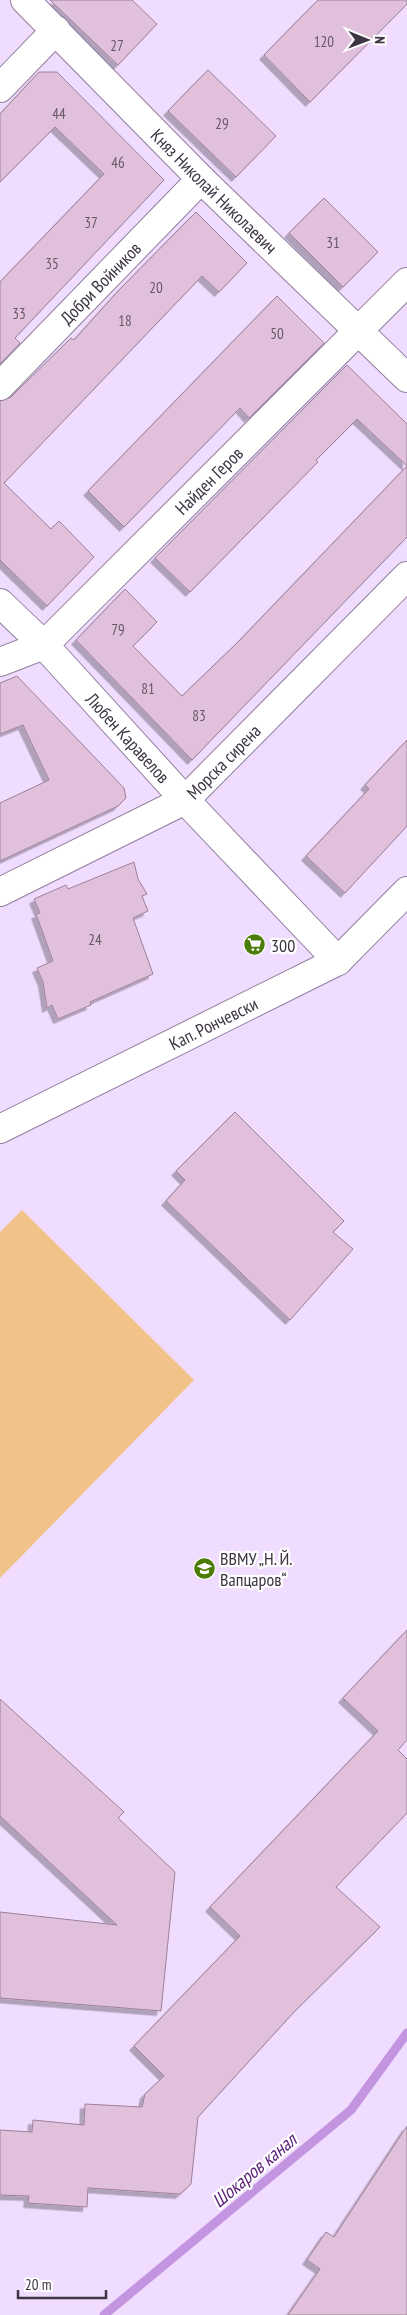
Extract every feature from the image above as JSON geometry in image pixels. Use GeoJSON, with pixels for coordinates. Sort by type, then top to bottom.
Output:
{"type":"FeatureCollection","features":[{"type":"Feature","properties":{"kind":"street","name":"Княз Николай Николаевич"},"geometry":{"type":"LineString","coordinates":[[25,0],[201,179],[407,378]]}},
{"type":"Feature","properties":{"kind":"street"},"geometry":{"type":"LineString","coordinates":[[0,88],[56,30]]}},
{"type":"Feature","properties":{"kind":"street","name":"Добри Войников"},"geometry":{"type":"LineString","coordinates":[[0,386],[201,179]]}},
{"type":"Feature","properties":{"kind":"street","name":"Найден Геров"},"geometry":{"type":"LineString","coordinates":[[0,662],[44,645],[407,282]]}},
{"type":"Feature","properties":{"kind":"street","name":"Морска сирена"},"geometry":{"type":"LineString","coordinates":[[0,892],[185,800],[407,576]]}},
{"type":"Feature","properties":{"kind":"street","name":"Любен Каравелов"},"geometry":{"type":"LineString","coordinates":[[0,603],[44,645],[185,800],[338,961]]}},
{"type":"Feature","properties":{"kind":"street","name":"Кап. Рончевски"},"geometry":{"type":"LineString","coordinates":[[0,1129],[338,961],[407,891]]}},
{"type":"Feature","properties":{"kind":"shaded area"},"geometry":{"type":"Polygon","coordinates":[[[22,1210],[194,1380],[0,1578],[0,1232],[22,1210]]]}},
{"type":"Feature","properties":{"kind":"building"},"geometry":{"type":"Polygon","coordinates":[[[50,0],[132,0],[157,24],[118,65],[50,0]]]}},
{"type":"Feature","properties":{"kind":"building"},"geometry":{"type":"Polygon","coordinates":[[[318,0],[407,0],[407,4],[310,102],[264,55],[318,0]]]}},
{"type":"Feature","properties":{"kind":"building"},"geometry":{"type":"Polygon","coordinates":[[[208,70],[276,136],[236,177],[168,111],[208,70]]]}},
{"type":"Feature","properties":{"kind":"building"},"geometry":{"type":"Polygon","coordinates":[[[39,72],[57,72],[164,180],[15,338],[20,343],[0,364],[0,282],[104,174],[55,127],[0,182],[0,114],[39,72]]]}},
{"type":"Feature","properties":{"kind":"building"},"geometry":{"type":"Polygon","coordinates":[[[324,198],[378,252],[343,287],[289,233],[324,198]]]}},
{"type":"Feature","properties":{"kind":"building"},"geometry":{"type":"Polygon","coordinates":[[[196,212],[247,263],[219,292],[202,276],[4,483],[51,529],[59,521],[94,557],[47,606],[0,560],[0,401],[11,397],[71,338],[74,340],[119,290],[196,212]]]}},
{"type":"Feature","properties":{"kind":"building"},"geometry":{"type":"Polygon","coordinates":[[[277,296],[324,343],[249,418],[240,408],[124,527],[88,491],[277,296]]]}},
{"type":"Feature","properties":{"kind":"building"},"geometry":{"type":"Polygon","coordinates":[[[347,365],[407,424],[407,466],[357,419],[316,460],[318,462],[190,592],[155,558],[347,365]]]}},
{"type":"Feature","properties":{"kind":"building"},"geometry":{"type":"Polygon","coordinates":[[[407,466],[407,537],[192,760],[76,640],[125,589],[157,622],[133,646],[182,696],[239,641],[407,466]]]}},
{"type":"Feature","properties":{"kind":"building"},"geometry":{"type":"Polygon","coordinates":[[[17,676],[124,788],[126,798],[118,806],[0,861],[0,803],[49,780],[23,725],[0,734],[0,683],[17,676]]]}},
{"type":"Feature","properties":{"kind":"building"},"geometry":{"type":"Polygon","coordinates":[[[407,740],[407,826],[345,893],[306,856],[369,789],[365,785],[407,740]]]}},
{"type":"Feature","properties":{"kind":"building"},"geometry":{"type":"Polygon","coordinates":[[[134,862],[138,879],[147,894],[142,896],[148,911],[133,918],[153,974],[90,1002],[91,1005],[58,1019],[52,1005],[47,1008],[43,982],[37,968],[53,961],[36,914],[40,913],[34,899],[66,885],[68,889],[134,862]]]}},
{"type":"Feature","properties":{"kind":"building"},"geometry":{"type":"Polygon","coordinates":[[[235,1112],[344,1221],[333,1232],[353,1249],[290,1320],[166,1201],[185,1180],[176,1171],[235,1112]]]}},
{"type":"Feature","properties":{"kind":"building"},"geometry":{"type":"Polygon","coordinates":[[[407,1630],[407,1740],[398,1750],[407,1759],[407,1813],[336,1887],[380,1927],[295,2011],[198,2117],[191,2184],[180,2194],[88,2188],[87,2207],[28,2203],[29,2196],[0,2195],[0,2130],[32,2132],[33,2120],[84,2125],[85,2104],[142,2107],[145,2094],[164,2076],[134,2046],[240,1936],[210,1907],[378,1731],[343,1698],[407,1630]]]}},
{"type":"Feature","properties":{"kind":"building"},"geometry":{"type":"Polygon","coordinates":[[[0,1699],[124,1812],[118,1818],[175,1872],[161,2011],[0,1998],[0,1912],[117,1925],[0,1816],[0,1699]]]}},
{"type":"Feature","properties":{"kind":"building"},"geometry":{"type":"Polygon","coordinates":[[[407,2126],[407,2315],[288,2315],[320,2269],[307,2260],[326,2232],[334,2237],[407,2126]]]}},
{"type":"Feature","properties":{"kind":"waterway","name":"Шокаров канал"},"geometry":{"type":"LineString","coordinates":[[104,2315],[351,2110],[407,2033]]}},
{"type":"Feature","properties":{"kind":"place","name":"300"},"geometry":{"type":"Point","coordinates":[255,945]}},
{"type":"Feature","properties":{"kind":"place","name":"ВВМУ „Н. Й. Вапцаров“"},"geometry":{"type":"Point","coordinates":[204,1568]}}]}
